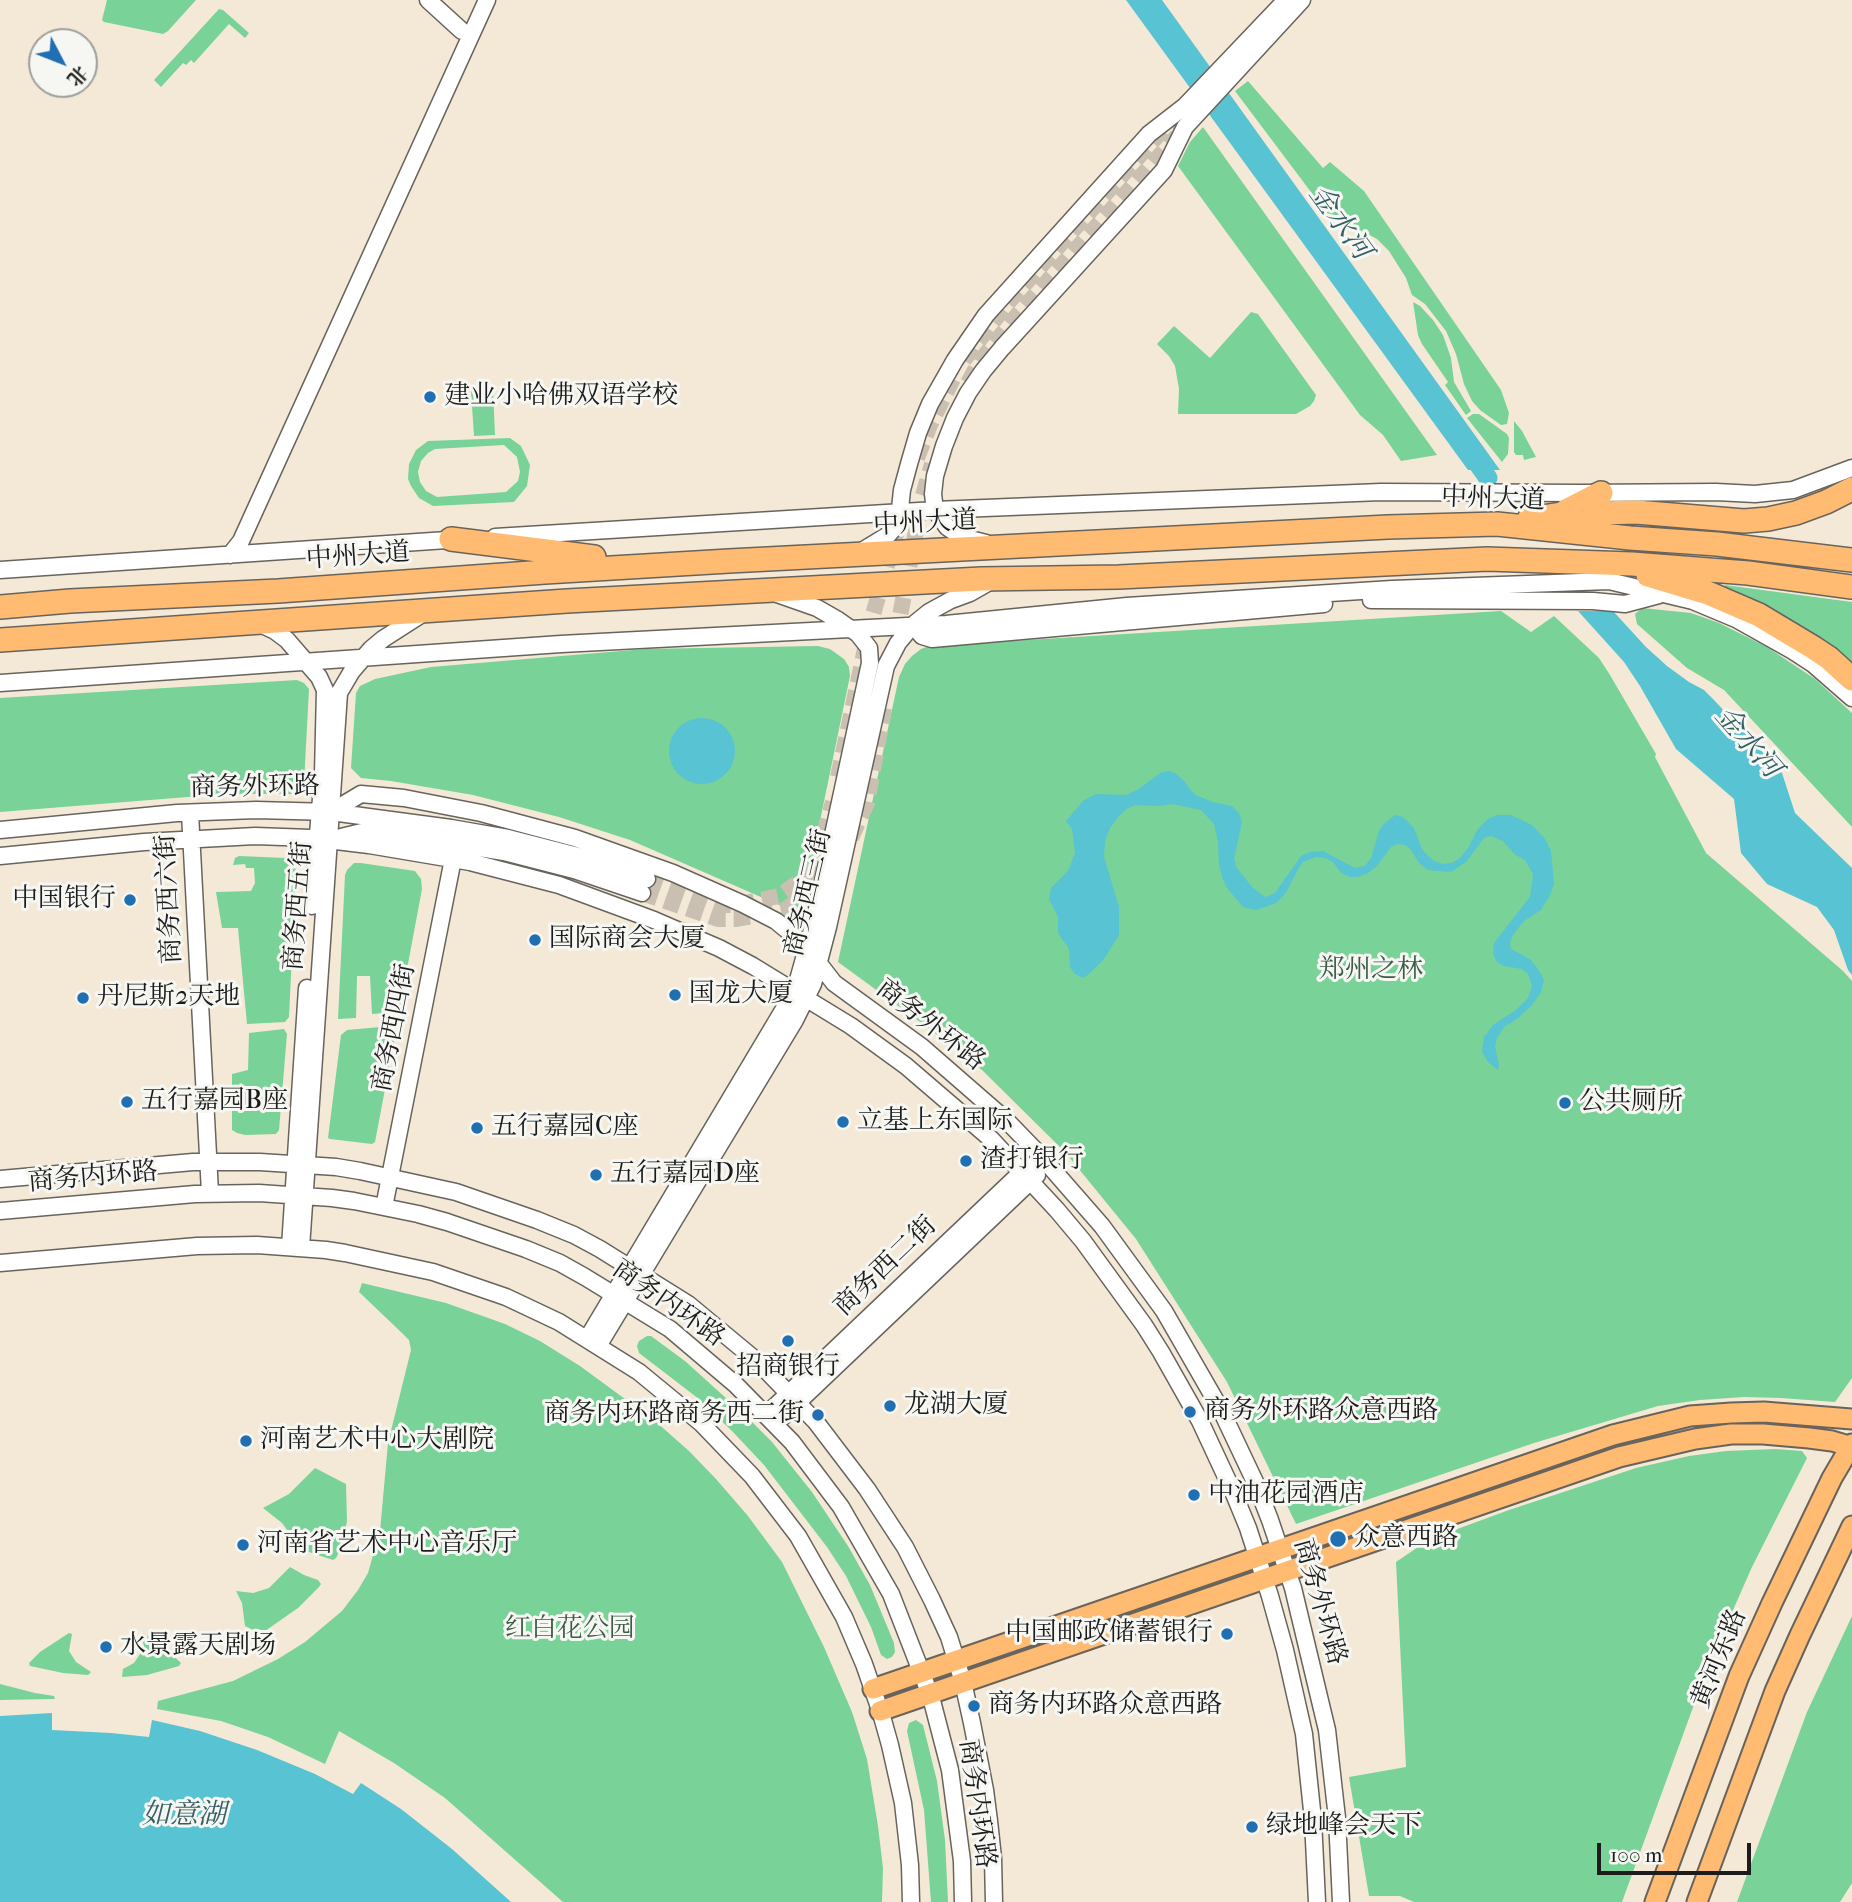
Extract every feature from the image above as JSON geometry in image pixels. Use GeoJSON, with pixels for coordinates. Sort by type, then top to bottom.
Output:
{"type":"FeatureCollection","features":[{"type":"Feature","properties":{"kind":"highway"},"geometry":{"type":"LineString","coordinates":[[1497,524],[1561,514],[1636,512],[1744,521],[1768,519],[1796,513],[1852,489]]}},
{"type":"Feature","properties":{"kind":"highway"},"geometry":{"type":"LineString","coordinates":[[1561,514],[1601,493]]}},
{"type":"Feature","properties":{"kind":"highway","name":"中州大道"},"geometry":{"type":"LineString","coordinates":[[0,607],[688,564],[1388,527],[1497,524],[1717,544],[1852,560]]}},
{"type":"Feature","properties":{"kind":"highway"},"geometry":{"type":"LineString","coordinates":[[451,540],[572,555],[688,564]]}},
{"type":"Feature","properties":{"kind":"highway"},"geometry":{"type":"LineString","coordinates":[[0,640],[765,590],[995,579],[1119,577],[1487,559],[1533,572],[1608,575],[1748,573],[1852,587]]}},
{"type":"Feature","properties":{"kind":"highway"},"geometry":{"type":"LineString","coordinates":[[1608,575],[1708,593],[1759,615],[1814,648],[1852,679]]}},
{"type":"Feature","properties":{"kind":"main road"},"geometry":{"type":"LineString","coordinates":[[873,1689],[1591,1442],[1690,1416],[1764,1412],[1852,1419]]}},
{"type":"Feature","properties":{"kind":"main road"},"geometry":{"type":"LineString","coordinates":[[880,1711],[1619,1457],[1695,1438],[1731,1434],[1763,1434],[1832,1441],[1852,1446]]}},
{"type":"Feature","properties":{"kind":"main road","name":"黄河东路"},"geometry":{"type":"LineString","coordinates":[[1655,1902],[1739,1676],[1826,1490],[1852,1446]]}},
{"type":"Feature","properties":{"kind":"main road"},"geometry":{"type":"LineString","coordinates":[[1696,1902],[1775,1692],[1852,1526]]}},
{"type":"Feature","properties":{"kind":"street"},"geometry":{"type":"LineString","coordinates":[[428,0],[462,31]]}},
{"type":"Feature","properties":{"kind":"street"},"geometry":{"type":"LineString","coordinates":[[229,555],[233,538],[477,0]]}},
{"type":"Feature","properties":{"kind":"street"},"geometry":{"type":"LineString","coordinates":[[229,555],[241,541],[487,0]]}},
{"type":"Feature","properties":{"kind":"street"},"geometry":{"type":"LineString","coordinates":[[1228,70],[1252,37],[1286,0]]}},
{"type":"Feature","properties":{"kind":"street"},"geometry":{"type":"LineString","coordinates":[[855,556],[888,535],[895,527],[909,464],[930,404],[986,314],[1149,134],[1189,112],[1228,70],[1302,0]]}},
{"type":"Feature","properties":{"kind":"street"},"geometry":{"type":"LineString","coordinates":[[1001,548],[956,533],[940,519],[935,510],[934,485],[944,446],[955,418],[983,371],[1164,170],[1174,153],[1189,112]]}},
{"type":"Feature","properties":{"kind":"street"},"geometry":{"type":"LineString","coordinates":[[0,570],[935,510],[1381,492],[1755,494],[1793,490],[1852,468]]}},
{"type":"Feature","properties":{"kind":"street"},"geometry":{"type":"LineString","coordinates":[[0,683],[561,644],[914,625],[1127,606],[1392,589],[1533,572]]}},
{"type":"Feature","properties":{"kind":"street"},"geometry":{"type":"LineString","coordinates":[[1608,575],[1661,594],[1693,601],[1758,630],[1813,664],[1852,698]]}},
{"type":"Feature","properties":{"kind":"street","name":"商务西三街"},"geometry":{"type":"LineString","coordinates":[[593,1343],[786,1007],[813,984],[886,666],[898,643],[929,612],[995,579]]}},
{"type":"Feature","properties":{"kind":"street","name":"商务西三街"},"geometry":{"type":"LineString","coordinates":[[765,590],[817,608],[851,629],[869,648],[870,663],[798,980],[800,995]]}},
{"type":"Feature","properties":{"kind":"street"},"geometry":{"type":"LineString","coordinates":[[914,625],[922,636],[932,639],[1369,600],[1593,601],[1625,604],[1661,594]]}},
{"type":"Feature","properties":{"kind":"street","name":"商务西五街"},"geometry":{"type":"LineString","coordinates":[[295,1248],[325,812],[339,694],[344,682],[362,659],[383,639],[429,610]]}},
{"type":"Feature","properties":{"kind":"street","name":"商务西五街"},"geometry":{"type":"LineString","coordinates":[[256,622],[287,640],[319,677],[325,691],[325,812]]}},
{"type":"Feature","properties":{"kind":"street","name":"商务外环路"},"geometry":{"type":"LineString","coordinates":[[0,830],[190,813],[256,810],[325,812],[362,794],[375,795],[481,813],[575,838],[645,863],[743,904],[776,921],[807,948],[834,983],[922,1047],[1007,1121],[1044,1159],[1108,1234],[1182,1340],[1226,1421],[1256,1484],[1280,1549],[1308,1645],[1327,1730],[1337,1818],[1341,1902]]}},
{"type":"Feature","properties":{"kind":"street"},"geometry":{"type":"LineString","coordinates":[[323,840],[370,830],[504,852],[644,886],[578,856],[508,838],[325,812]]}},
{"type":"Feature","properties":{"kind":"street","name":"商务西六街"},"geometry":{"type":"LineString","coordinates":[[190,813],[210,1193]]}},
{"type":"Feature","properties":{"kind":"street","name":"商务外环路"},"geometry":{"type":"LineString","coordinates":[[0,856],[255,836],[396,848],[470,862],[559,886],[654,920],[730,954],[870,1038],[906,1066],[991,1139],[1083,1241],[1161,1352],[1200,1421],[1234,1494],[1257,1556],[1285,1650],[1304,1734],[1313,1820],[1317,1902]]}},
{"type":"Feature","properties":{"kind":"street","name":"商务西四街"},"geometry":{"type":"LineString","coordinates":[[384,1207],[453,859]]}},
{"type":"Feature","properties":{"kind":"street","name":"商务西二街"},"geometry":{"type":"LineString","coordinates":[[770,1419],[1044,1159]]}},
{"type":"Feature","properties":{"kind":"street"},"geometry":{"type":"LineString","coordinates":[[0,1180],[208,1162],[260,1161],[336,1167],[456,1192],[525,1215],[574,1235],[688,1304],[758,1362],[793,1398],[840,1453],[905,1547],[949,1637],[963,1682],[985,1790],[993,1858],[994,1902]]}},
{"type":"Feature","properties":{"kind":"street","name":"商务内环路"},"geometry":{"type":"LineString","coordinates":[[0,1211],[210,1193],[332,1198],[384,1207],[447,1222],[526,1249],[560,1264],[670,1329],[736,1385],[770,1419],[815,1472],[859,1535],[891,1594],[930,1694],[941,1732],[954,1795],[962,1861],[963,1902]]}},
{"type":"Feature","properties":{"kind":"street"},"geometry":{"type":"LineString","coordinates":[[0,1263],[197,1245],[257,1245],[326,1250],[406,1265],[456,1279],[537,1310],[639,1372],[692,1415],[760,1486],[798,1536],[828,1587],[848,1626],[873,1689],[890,1745],[903,1803],[911,1902]]}},
{"type":"Feature","properties":{"kind":"green space"},"geometry":{"type":"Polygon","coordinates":[[[107,0],[196,0],[163,34],[104,22],[102,20],[107,0]]]}},
{"type":"Feature","properties":{"kind":"green space"},"geometry":{"type":"Polygon","coordinates":[[[219,9],[249,33],[245,38],[229,24],[194,63],[191,60],[186,65],[183,63],[161,87],[154,80],[219,9]]]}},
{"type":"Feature","properties":{"kind":"green space"},"geometry":{"type":"Polygon","coordinates":[[[1248,81],[1323,168],[1330,162],[1364,191],[1501,390],[1509,413],[1507,424],[1501,425],[1472,401],[1446,331],[1425,304],[1412,295],[1406,278],[1389,251],[1377,239],[1364,232],[1335,224],[1235,91],[1248,81]]]}},
{"type":"Feature","properties":{"kind":"green space"},"geometry":{"type":"Polygon","coordinates":[[[1203,127],[1437,455],[1401,461],[1383,435],[1360,415],[1178,166],[1190,142],[1203,127]]]}},
{"type":"Feature","properties":{"kind":"green space"},"geometry":{"type":"Polygon","coordinates":[[[1413,302],[1433,320],[1443,335],[1451,358],[1454,382],[1471,411],[1466,415],[1422,344],[1413,302]]]}},
{"type":"Feature","properties":{"kind":"green space"},"geometry":{"type":"Polygon","coordinates":[[[1251,312],[1258,314],[1316,395],[1314,401],[1296,414],[1178,414],[1179,389],[1175,366],[1157,344],[1174,326],[1210,358],[1251,312]]]}},
{"type":"Feature","properties":{"kind":"green space"},"geometry":{"type":"Polygon","coordinates":[[[493,390],[495,435],[474,436],[471,391],[493,390]]]}},
{"type":"Feature","properties":{"kind":"green space"},"geometry":{"type":"Polygon","coordinates":[[[1479,414],[1507,434],[1508,454],[1502,462],[1467,418],[1479,414]]]}},
{"type":"Feature","properties":{"kind":"green space"},"geometry":{"type":"Polygon","coordinates":[[[1514,421],[1536,457],[1524,460],[1523,455],[1516,455],[1514,452],[1514,421]]]}},
{"type":"Feature","properties":{"kind":"green space"},"geometry":{"type":"Polygon","coordinates":[[[510,438],[521,446],[530,465],[527,486],[514,502],[433,506],[419,498],[408,479],[409,464],[416,450],[428,441],[510,438]],[[504,445],[435,449],[421,461],[418,472],[420,482],[426,491],[437,497],[506,492],[518,481],[520,472],[517,457],[504,445]]]}},
{"type":"Feature","properties":{"kind":"green space"},"geometry":{"type":"Polygon","coordinates":[[[1725,585],[1852,602],[1852,669],[1724,589],[1725,585]]]}},
{"type":"Feature","properties":{"kind":"green space"},"geometry":{"type":"Polygon","coordinates":[[[1642,608],[1691,613],[1719,623],[1767,647],[1815,679],[1852,713],[1852,827],[1724,690],[1687,668],[1637,624],[1635,614],[1642,608]]]}},
{"type":"Feature","properties":{"kind":"green space","name":"郑州之林"},"geometry":{"type":"Polygon","coordinates":[[[1501,611],[1531,632],[1554,616],[1599,658],[1656,754],[1655,757],[1706,853],[1852,981],[1852,1378],[1835,1402],[1744,1397],[1658,1406],[1534,1443],[1296,1524],[1227,1382],[1136,1239],[1065,1152],[982,1070],[838,962],[899,677],[912,656],[929,646],[1501,611]]]}},
{"type":"Feature","properties":{"kind":"green space"},"geometry":{"type":"Polygon","coordinates":[[[818,646],[830,649],[844,659],[850,676],[804,898],[798,910],[793,911],[630,840],[559,817],[473,795],[361,778],[351,768],[356,693],[360,686],[375,679],[431,667],[645,649],[818,646]]]}},
{"type":"Feature","properties":{"kind":"green space"},"geometry":{"type":"Polygon","coordinates":[[[297,680],[309,689],[304,783],[293,794],[225,794],[0,812],[0,698],[297,680]]]}},
{"type":"Feature","properties":{"kind":"green space"},"geometry":{"type":"Polygon","coordinates":[[[235,858],[286,858],[296,870],[289,1017],[285,1022],[247,1024],[238,928],[222,928],[216,892],[251,891],[255,883],[254,868],[246,868],[245,864],[233,865],[235,858]]]}},
{"type":"Feature","properties":{"kind":"green space"},"geometry":{"type":"Polygon","coordinates":[[[354,863],[415,871],[421,879],[422,889],[399,1012],[372,1014],[370,976],[357,976],[356,1018],[338,1019],[345,875],[354,863]]]}},
{"type":"Feature","properties":{"kind":"green space"},"geometry":{"type":"Polygon","coordinates":[[[391,1026],[396,1031],[375,1142],[372,1144],[328,1138],[341,1035],[347,1030],[391,1026]]]}},
{"type":"Feature","properties":{"kind":"green space"},"geometry":{"type":"Polygon","coordinates":[[[284,1029],[287,1034],[279,1130],[276,1134],[237,1133],[232,1130],[232,1074],[248,1070],[249,1033],[284,1029]]]}},
{"type":"Feature","properties":{"kind":"green space","name":"红白花公园"},"geometry":{"type":"Polygon","coordinates":[[[362,1283],[446,1303],[505,1324],[540,1341],[580,1366],[655,1421],[689,1451],[748,1516],[782,1562],[824,1647],[852,1712],[867,1759],[878,1826],[883,1868],[882,1902],[563,1902],[445,1798],[394,1763],[339,1731],[325,1764],[268,1737],[221,1721],[157,1709],[158,1701],[233,1681],[305,1642],[342,1611],[368,1573],[380,1531],[388,1443],[411,1350],[409,1340],[359,1292],[362,1283]]]}},
{"type":"Feature","properties":{"kind":"green space"},"geometry":{"type":"Polygon","coordinates":[[[651,1336],[685,1361],[748,1418],[772,1442],[812,1492],[870,1585],[894,1643],[895,1652],[892,1657],[887,1659],[881,1655],[871,1627],[846,1576],[764,1465],[695,1396],[639,1353],[639,1341],[651,1336]]]}},
{"type":"Feature","properties":{"kind":"green space"},"geometry":{"type":"Polygon","coordinates":[[[1775,1449],[1802,1451],[1807,1458],[1752,1567],[1707,1669],[1622,1902],[1414,1902],[1400,1896],[1369,1896],[1349,1777],[1406,1767],[1396,1562],[1430,1539],[1636,1468],[1689,1456],[1775,1449]]]}},
{"type":"Feature","properties":{"kind":"green space"},"geometry":{"type":"Polygon","coordinates":[[[315,1468],[346,1484],[347,1521],[342,1546],[333,1560],[300,1547],[282,1523],[263,1508],[289,1494],[315,1468]]]}},
{"type":"Feature","properties":{"kind":"green space"},"geometry":{"type":"Polygon","coordinates":[[[290,1567],[321,1584],[298,1608],[265,1631],[255,1631],[245,1626],[242,1603],[236,1591],[253,1593],[269,1588],[290,1567]]]}},
{"type":"Feature","properties":{"kind":"green space"},"geometry":{"type":"Polygon","coordinates":[[[1852,1616],[1852,1883],[1840,1902],[1737,1902],[1807,1712],[1852,1616]]]}},
{"type":"Feature","properties":{"kind":"green space"},"geometry":{"type":"Polygon","coordinates":[[[69,1633],[72,1634],[69,1651],[76,1662],[91,1672],[88,1675],[30,1666],[29,1663],[40,1652],[69,1633]]]}},
{"type":"Feature","properties":{"kind":"green space"},"geometry":{"type":"Polygon","coordinates":[[[143,1633],[164,1647],[181,1663],[179,1666],[147,1675],[122,1677],[123,1669],[134,1663],[142,1651],[143,1633]]]}},
{"type":"Feature","properties":{"kind":"green space"},"geometry":{"type":"Polygon","coordinates":[[[0,1684],[54,1696],[55,1699],[0,1700],[0,1684]]]}},
{"type":"Feature","properties":{"kind":"green space"},"geometry":{"type":"Polygon","coordinates":[[[916,1720],[923,1725],[937,1781],[945,1840],[948,1902],[931,1902],[924,1810],[907,1731],[909,1723],[916,1720]]]}},
{"type":"Feature","properties":{"kind":"water"},"geometry":{"type":"Polygon","coordinates":[[[1126,0],[1162,0],[1500,470],[1468,470],[1126,0]]]}},
{"type":"Feature","properties":{"kind":"water"},"geometry":{"type":"Polygon","coordinates":[[[1578,611],[1613,611],[1667,666],[1704,690],[1782,773],[1795,813],[1852,868],[1852,975],[1834,930],[1817,907],[1767,884],[1741,853],[1734,799],[1676,749],[1624,662],[1578,611]]]}},
{"type":"Feature","properties":{"kind":"water"},"geometry":{"type":"Polygon","coordinates":[[[702,718],[715,721],[725,728],[732,738],[735,751],[732,764],[725,774],[715,781],[702,784],[689,781],[679,774],[672,764],[669,751],[672,738],[679,728],[689,721],[702,718]]]}},
{"type":"Feature","properties":{"kind":"water"},"geometry":{"type":"Polygon","coordinates":[[[1170,771],[1184,781],[1195,795],[1232,806],[1239,813],[1242,822],[1234,859],[1237,868],[1252,887],[1265,897],[1275,893],[1301,856],[1310,852],[1323,851],[1355,868],[1365,866],[1371,858],[1379,831],[1395,815],[1403,817],[1414,828],[1427,855],[1443,864],[1460,858],[1478,829],[1488,819],[1497,815],[1511,815],[1532,825],[1545,839],[1551,851],[1554,884],[1541,910],[1524,921],[1510,943],[1511,949],[1530,959],[1544,980],[1541,992],[1531,1006],[1504,1027],[1497,1038],[1495,1047],[1498,1070],[1488,1062],[1482,1051],[1484,1037],[1493,1025],[1516,1010],[1528,998],[1532,986],[1528,974],[1522,969],[1497,962],[1493,954],[1494,943],[1530,897],[1533,874],[1525,860],[1514,854],[1503,841],[1491,836],[1484,838],[1466,862],[1451,872],[1428,870],[1419,863],[1411,850],[1405,845],[1397,844],[1391,847],[1377,866],[1358,877],[1341,873],[1333,862],[1316,857],[1303,862],[1285,894],[1276,903],[1256,910],[1243,907],[1227,888],[1219,865],[1214,824],[1201,810],[1173,804],[1136,805],[1119,816],[1105,841],[1104,857],[1119,907],[1119,935],[1104,959],[1089,974],[1083,978],[1075,974],[1070,967],[1069,949],[1058,933],[1058,917],[1049,899],[1051,888],[1068,871],[1075,853],[1072,829],[1066,821],[1084,800],[1096,794],[1126,795],[1162,772],[1170,771]]]}},
{"type":"Feature","properties":{"kind":"water","name":"如意湖"},"geometry":{"type":"Polygon","coordinates":[[[52,1713],[52,1730],[149,1737],[152,1720],[200,1731],[257,1750],[315,1774],[353,1794],[361,1783],[401,1809],[452,1849],[511,1902],[0,1902],[0,1716],[52,1713]]]}},
{"type":"Feature","properties":{"kind":"waterway","name":"金水河"},"geometry":{"type":"LineString","coordinates":[[1468,450],[1488,478]]}},
{"type":"Feature","properties":{"kind":"tunnel"},"geometry":{"type":"LineString","coordinates":[[964,360],[1007,304],[1169,123]]}},
{"type":"Feature","properties":{"kind":"tunnel"},"geometry":{"type":"LineString","coordinates":[[968,383],[980,361],[1018,314],[1177,136]]}},
{"type":"Feature","properties":{"kind":"tunnel"},"geometry":{"type":"LineString","coordinates":[[917,458],[953,379]]}},
{"type":"Feature","properties":{"kind":"tunnel"},"geometry":{"type":"LineString","coordinates":[[896,637],[922,499],[932,464]]}},
{"type":"Feature","properties":{"kind":"tunnel"},"geometry":{"type":"LineString","coordinates":[[838,777],[870,625],[900,520]]}},
{"type":"Feature","properties":{"kind":"tunnel"},"geometry":{"type":"LineString","coordinates":[[851,838],[867,803],[884,708]]}},
{"type":"Feature","properties":{"kind":"tunnel"},"geometry":{"type":"LineString","coordinates":[[647,879],[721,905],[736,905],[779,896],[810,871],[833,802]]}},
{"type":"Feature","properties":{"kind":"tunnel"},"geometry":{"type":"LineString","coordinates":[[642,893],[718,919],[737,919],[785,910],[813,889],[827,874]]}},
{"type":"Feature","properties":{"kind":"place","name":"建业小哈佛双语学校"},"geometry":{"type":"Point","coordinates":[430,397]}},
{"type":"Feature","properties":{"kind":"place","name":"中国银行"},"geometry":{"type":"Point","coordinates":[130,900]}},
{"type":"Feature","properties":{"kind":"place","name":"国际商会大厦"},"geometry":{"type":"Point","coordinates":[535,940]}},
{"type":"Feature","properties":{"kind":"place","name":"国龙大厦"},"geometry":{"type":"Point","coordinates":[675,995]}},
{"type":"Feature","properties":{"kind":"place","name":"丹尼斯2天地"},"geometry":{"type":"Point","coordinates":[83,998]}},
{"type":"Feature","properties":{"kind":"place","name":"五行嘉园B座"},"geometry":{"type":"Point","coordinates":[127,1102]}},
{"type":"Feature","properties":{"kind":"place","name":"公共厕所"},"geometry":{"type":"Point","coordinates":[1565,1103]}},
{"type":"Feature","properties":{"kind":"place","name":"立基上东国际"},"geometry":{"type":"Point","coordinates":[843,1122]}},
{"type":"Feature","properties":{"kind":"place","name":"五行嘉园C座"},"geometry":{"type":"Point","coordinates":[477,1128]}},
{"type":"Feature","properties":{"kind":"place","name":"渣打银行"},"geometry":{"type":"Point","coordinates":[966,1161]}},
{"type":"Feature","properties":{"kind":"place","name":"五行嘉园D座"},"geometry":{"type":"Point","coordinates":[596,1175]}},
{"type":"Feature","properties":{"kind":"place","name":"招商银行"},"geometry":{"type":"Point","coordinates":[788,1341]}},
{"type":"Feature","properties":{"kind":"place","name":"龙湖大厦"},"geometry":{"type":"Point","coordinates":[890,1406]}},
{"type":"Feature","properties":{"kind":"place","name":"商务外环路众意西路"},"geometry":{"type":"Point","coordinates":[1190,1412]}},
{"type":"Feature","properties":{"kind":"place","name":"商务内环路商务西二街"},"geometry":{"type":"Point","coordinates":[818,1415]}},
{"type":"Feature","properties":{"kind":"place","name":"河南艺术中心大剧院"},"geometry":{"type":"Point","coordinates":[246,1441]}},
{"type":"Feature","properties":{"kind":"place","name":"中油花园酒店"},"geometry":{"type":"Point","coordinates":[1194,1495]}},
{"type":"Feature","properties":{"kind":"place","name":"众意西路"},"geometry":{"type":"Point","coordinates":[1338,1539]}},
{"type":"Feature","properties":{"kind":"place","name":"河南省艺术中心音乐厅"},"geometry":{"type":"Point","coordinates":[243,1545]}},
{"type":"Feature","properties":{"kind":"place","name":"中国邮政储蓄银行"},"geometry":{"type":"Point","coordinates":[1227,1634]}},
{"type":"Feature","properties":{"kind":"place","name":"水景露天剧场"},"geometry":{"type":"Point","coordinates":[106,1647]}},
{"type":"Feature","properties":{"kind":"place","name":"商务内环路众意西路"},"geometry":{"type":"Point","coordinates":[974,1706]}},
{"type":"Feature","properties":{"kind":"place","name":"绿地峰会天下"},"geometry":{"type":"Point","coordinates":[1252,1827]}}]}
